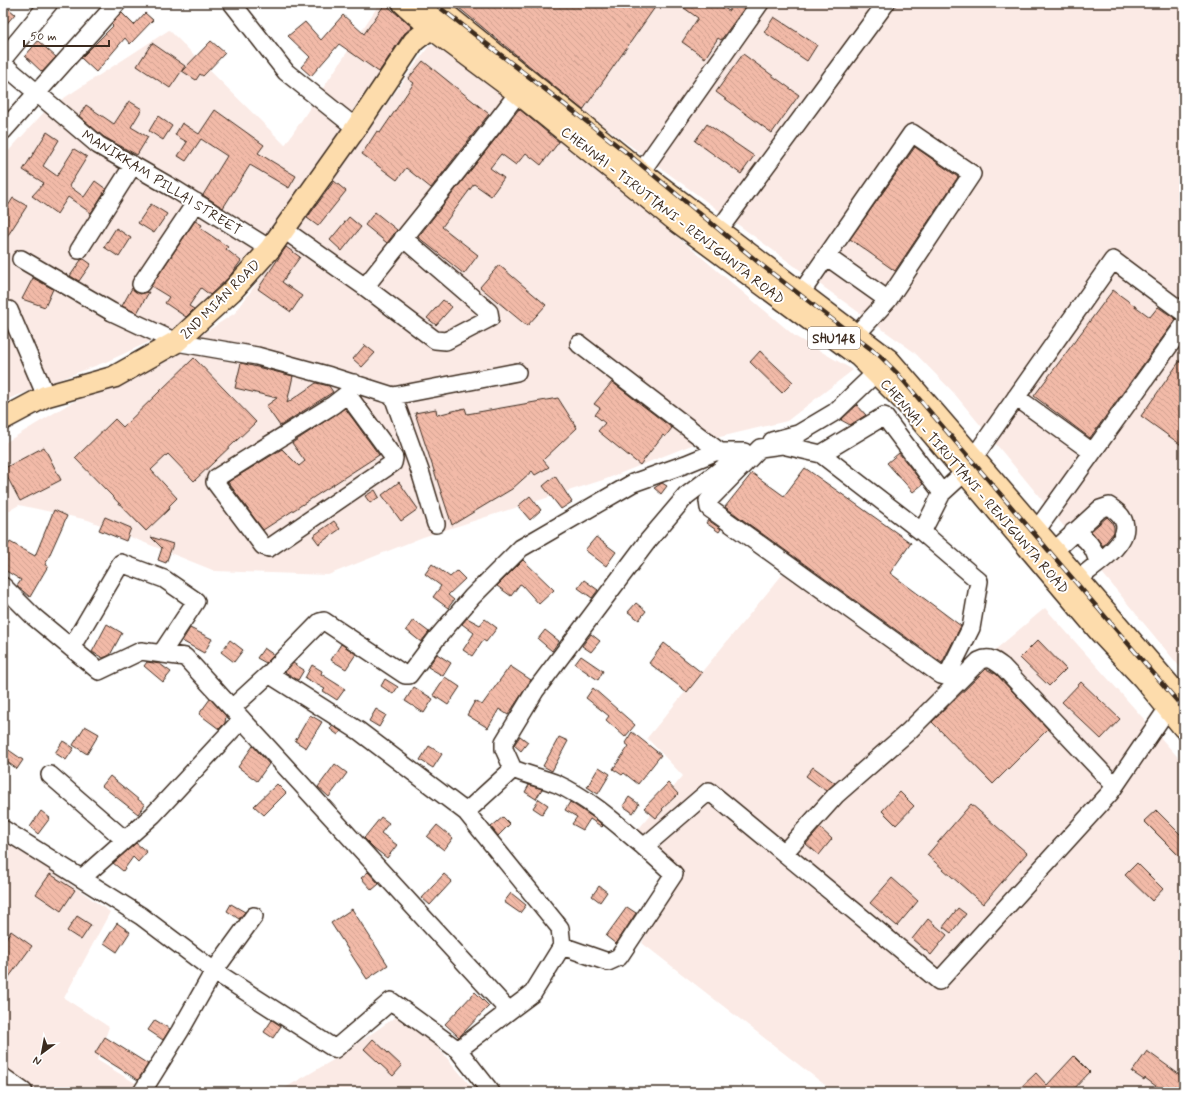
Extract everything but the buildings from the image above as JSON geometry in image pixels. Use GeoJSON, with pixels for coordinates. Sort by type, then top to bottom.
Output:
{"type":"FeatureCollection","features":[{"type":"Feature","properties":{"kind":"main road","name":"2ND MIAN ROAD"},"geometry":{"type":"LineString","coordinates":[[3,419],[46,396],[114,377],[176,342],[232,291],[270,249],[356,128],[414,41],[428,10]]}},
{"type":"Feature","properties":{"kind":"main road","name":"CHENNAI - TIRUTTANI - RENIGUNTA ROAD"},"geometry":{"type":"LineString","coordinates":[[428,10],[605,142],[641,172],[718,231],[778,286],[859,356],[883,366]]}},
{"type":"Feature","properties":{"kind":"main road","name":"CHENNAI - TIRUTTANI - RENIGUNTA ROAD"},"geometry":{"type":"LineString","coordinates":[[428,10],[518,93],[674,220],[778,286],[801,293],[856,335],[970,465],[1100,632],[1178,697]]}},
{"type":"Feature","properties":{"kind":"main road","name":"CHENNAI - TIRUTTANI - RENIGUNTA ROAD"},"geometry":{"type":"LineString","coordinates":[[970,465],[1036,530],[1178,697],[1184,728]]}},
{"type":"Feature","properties":{"kind":"street"},"geometry":{"type":"LineString","coordinates":[[3,131],[37,95],[118,3]]}},
{"type":"Feature","properties":{"kind":"street"},"geometry":{"type":"LineString","coordinates":[[232,3],[286,72],[356,128]]}},
{"type":"Feature","properties":{"kind":"street"},"geometry":{"type":"LineString","coordinates":[[641,172],[760,3]]}},
{"type":"Feature","properties":{"kind":"street"},"geometry":{"type":"LineString","coordinates":[[718,231],[886,3]]}},
{"type":"Feature","properties":{"kind":"street"},"geometry":{"type":"LineString","coordinates":[[3,59],[41,6]]}},
{"type":"Feature","properties":{"kind":"street","name":"MANIKKAM PILLAI STREET"},"geometry":{"type":"LineString","coordinates":[[3,64],[37,95],[98,145],[196,202],[270,249]]}},
{"type":"Feature","properties":{"kind":"street"},"geometry":{"type":"LineString","coordinates":[[365,287],[403,238],[473,154],[518,93]]}},
{"type":"Feature","properties":{"kind":"street"},"geometry":{"type":"LineString","coordinates":[[801,293],[912,133],[972,174],[888,300],[856,335]]}},
{"type":"Feature","properties":{"kind":"street"},"geometry":{"type":"LineString","coordinates":[[78,250],[133,165]]}},
{"type":"Feature","properties":{"kind":"street"},"geometry":{"type":"LineString","coordinates":[[141,284],[196,202]]}},
{"type":"Feature","properties":{"kind":"street"},"geometry":{"type":"LineString","coordinates":[[283,229],[365,287],[435,340],[446,341],[490,318],[489,312],[403,238]]}},
{"type":"Feature","properties":{"kind":"street"},"geometry":{"type":"LineString","coordinates":[[826,256],[888,300]]}},
{"type":"Feature","properties":{"kind":"street"},"geometry":{"type":"LineString","coordinates":[[21,259],[112,312],[176,342],[258,356],[351,389],[393,396],[517,372]]}},
{"type":"Feature","properties":{"kind":"street"},"geometry":{"type":"LineString","coordinates":[[922,532],[942,493],[970,465],[1113,260],[1184,313]]}},
{"type":"Feature","properties":{"kind":"street"},"geometry":{"type":"LineString","coordinates":[[3,313],[9,310],[46,396]]}},
{"type":"Feature","properties":{"kind":"street"},"geometry":{"type":"LineString","coordinates":[[1036,530],[1184,325]]}},
{"type":"Feature","properties":{"kind":"street"},"geometry":{"type":"LineString","coordinates":[[579,344],[720,452]]}},
{"type":"Feature","properties":{"kind":"street"},"geometry":{"type":"LineString","coordinates":[[562,946],[608,962],[619,958],[674,874],[600,809],[557,785],[527,776],[513,769],[504,749],[504,742],[535,691],[647,542],[686,496],[743,452],[760,444],[798,434],[835,412],[883,366]]}},
{"type":"Feature","properties":{"kind":"street"},"geometry":{"type":"LineString","coordinates":[[351,389],[394,458],[393,463],[269,548],[262,546],[215,482],[216,478],[351,389]]}},
{"type":"Feature","properties":{"kind":"street"},"geometry":{"type":"LineString","coordinates":[[393,396],[420,471],[436,524]]}},
{"type":"Feature","properties":{"kind":"street"},"geometry":{"type":"LineString","coordinates":[[1016,397],[1092,452]]}},
{"type":"Feature","properties":{"kind":"street"},"geometry":{"type":"LineString","coordinates":[[821,454],[884,416],[942,493]]}},
{"type":"Feature","properties":{"kind":"street"},"geometry":{"type":"LineString","coordinates":[[782,445],[821,454],[922,532],[979,581],[971,628],[948,674],[945,676],[709,508],[708,501],[760,448],[782,445]]}},
{"type":"Feature","properties":{"kind":"street"},"geometry":{"type":"LineString","coordinates":[[82,878],[153,816],[269,674],[320,622],[324,621],[405,675],[409,676],[436,639],[472,597],[521,548],[632,483],[715,452],[743,452]]}},
{"type":"Feature","properties":{"kind":"street"},"geometry":{"type":"LineString","coordinates":[[1054,551],[1073,532],[1104,506],[1109,506],[1121,515],[1126,526],[1126,532],[1122,541],[1078,580]]}},
{"type":"Feature","properties":{"kind":"street"},"geometry":{"type":"LineString","coordinates":[[1073,532],[1080,534],[1089,543],[1096,552],[1098,562]]}},
{"type":"Feature","properties":{"kind":"street"},"geometry":{"type":"LineString","coordinates":[[71,648],[121,563],[164,579],[196,602],[161,654]]}},
{"type":"Feature","properties":{"kind":"street"},"geometry":{"type":"LineString","coordinates":[[3,586],[34,617],[99,671],[141,651],[185,657],[509,1011]]}},
{"type":"Feature","properties":{"kind":"street"},"geometry":{"type":"LineString","coordinates":[[784,853],[836,795],[908,732],[979,662],[986,658],[994,660],[1003,666],[1115,786]]}},
{"type":"Feature","properties":{"kind":"street"},"geometry":{"type":"LineString","coordinates":[[269,674],[359,731],[466,812],[560,928],[562,946],[533,993],[458,1050]]}},
{"type":"Feature","properties":{"kind":"street"},"geometry":{"type":"LineString","coordinates":[[644,847],[708,791],[939,981],[1115,786],[1178,697]]}},
{"type":"Feature","properties":{"kind":"street"},"geometry":{"type":"LineString","coordinates":[[466,812],[513,769]]}},
{"type":"Feature","properties":{"kind":"street"},"geometry":{"type":"LineString","coordinates":[[50,775],[125,840]]}},
{"type":"Feature","properties":{"kind":"street"},"geometry":{"type":"LineString","coordinates":[[3,829],[141,916],[214,971],[335,1049],[391,1000],[458,1050],[491,1092]]}},
{"type":"Feature","properties":{"kind":"street"},"geometry":{"type":"LineString","coordinates":[[142,1092],[180,1031],[214,971],[254,916]]}},
{"type":"Feature","properties":{"kind":"street"},"geometry":{"type":"LineString","coordinates":[[3,1077],[24,1092]]}},
{"type":"Feature","properties":{"kind":"shaded area"},"geometry":{"type":"Polygon","coordinates":[[[380,3],[386,3],[406,22],[405,49],[269,239],[181,327],[108,361],[3,401],[3,157],[47,109],[169,30],[285,145],[380,3]]]}},
{"type":"Feature","properties":{"kind":"shaded area"},"geometry":{"type":"Polygon","coordinates":[[[658,3],[1184,3],[1184,672],[953,392],[914,352],[583,111],[658,3]]]}},
{"type":"Feature","properties":{"kind":"shaded area"},"geometry":{"type":"Polygon","coordinates":[[[429,46],[447,46],[611,181],[796,337],[853,370],[787,421],[699,442],[606,479],[423,537],[328,575],[215,571],[88,520],[19,505],[3,514],[3,444],[69,404],[176,351],[235,313],[429,46]]]}},
{"type":"Feature","properties":{"kind":"shaded area"},"geometry":{"type":"Polygon","coordinates":[[[787,569],[952,686],[1045,608],[1184,764],[1184,1092],[834,1092],[642,943],[676,871],[636,832],[683,776],[647,738],[787,569]]]}},
{"type":"Feature","properties":{"kind":"shaded area"},"geometry":{"type":"Polygon","coordinates":[[[3,836],[110,912],[64,998],[109,1027],[97,1060],[150,1092],[3,1092],[3,836]]]}},
{"type":"Feature","properties":{"kind":"shaded area"},"geometry":{"type":"Polygon","coordinates":[[[397,1016],[435,1044],[476,1092],[278,1092],[335,1059],[397,1016]]]}},
{"type":"Feature","properties":{"kind":"railway"},"geometry":{"type":"LineString","coordinates":[[434,3],[627,153],[764,267],[880,356],[896,372],[1184,709]]}}]}
